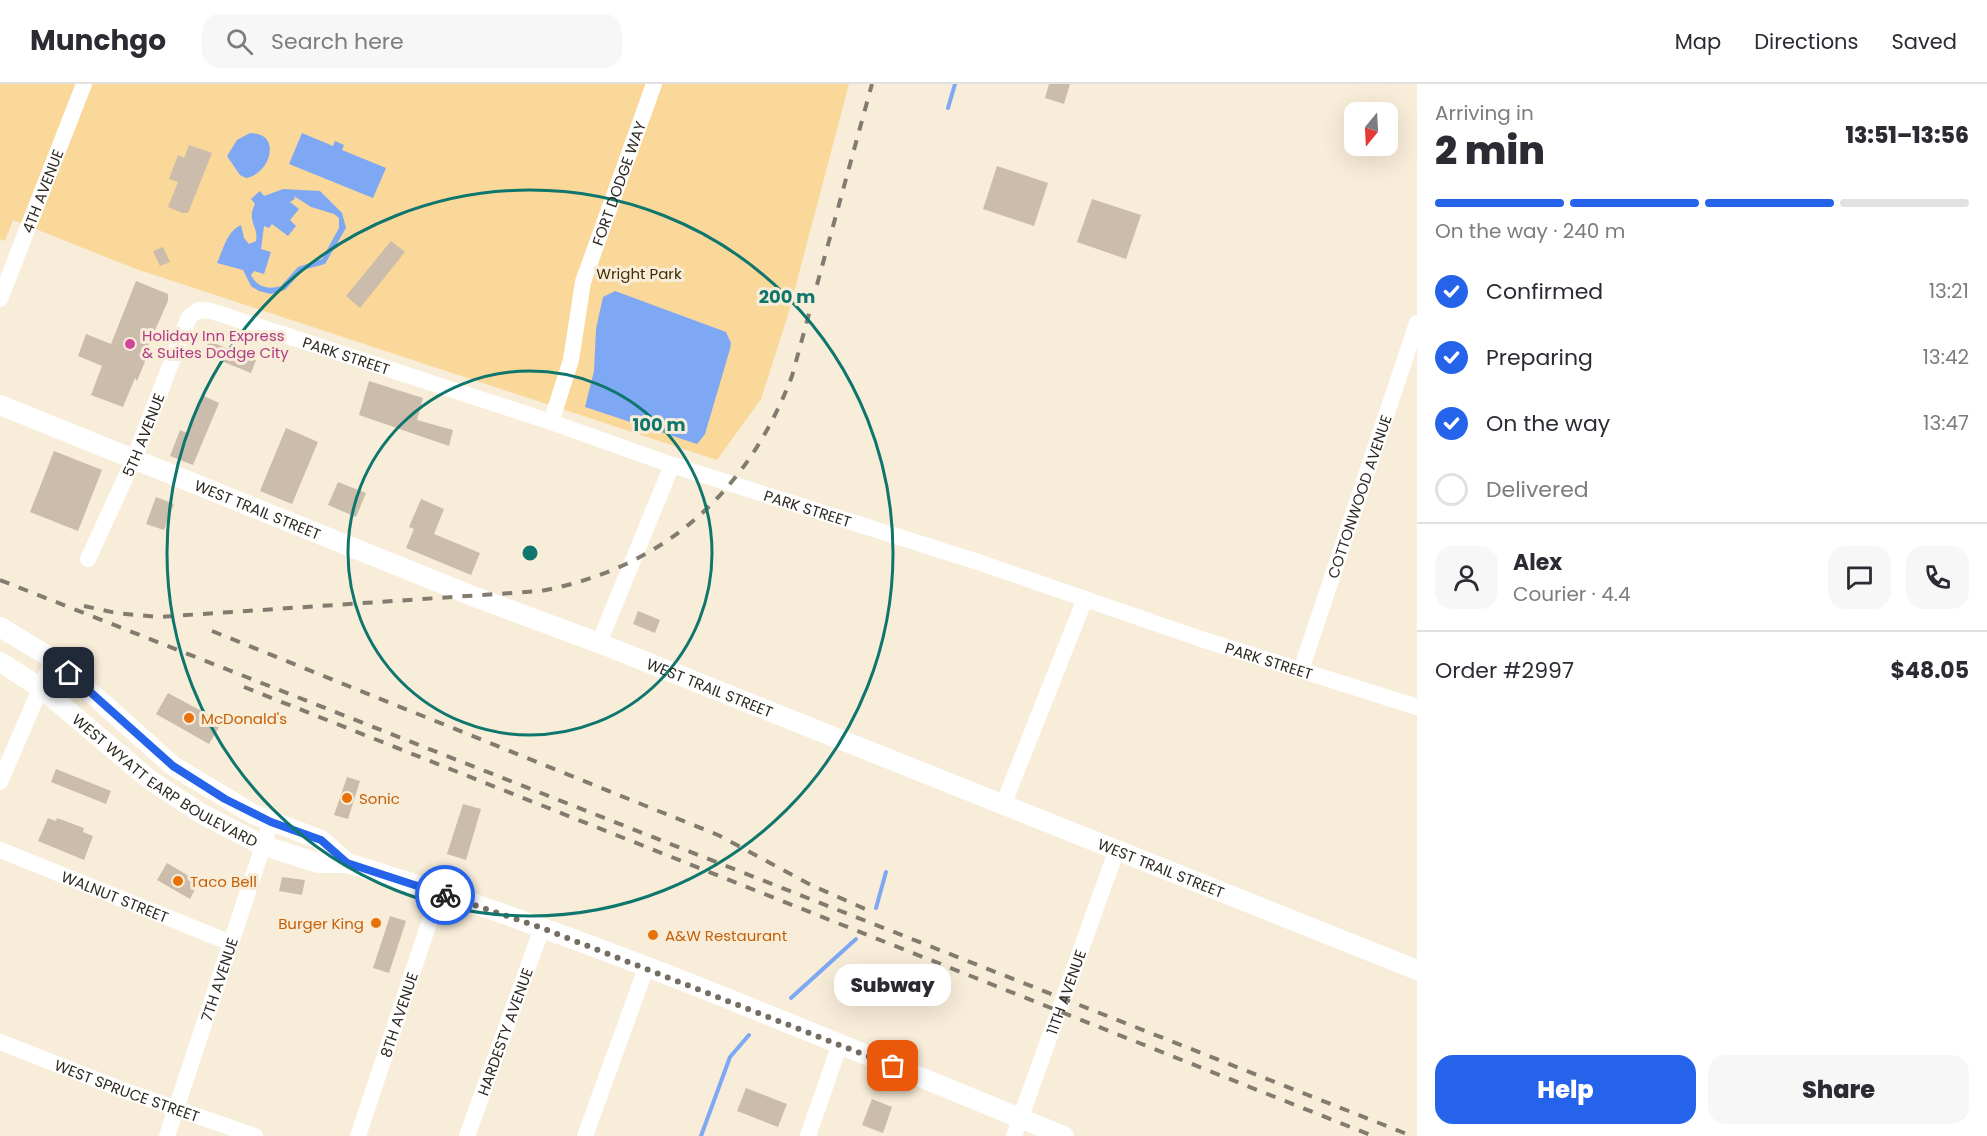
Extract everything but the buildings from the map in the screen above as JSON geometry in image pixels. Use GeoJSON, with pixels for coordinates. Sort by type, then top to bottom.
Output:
{"type":"FeatureCollection","features":[{"type":"Feature","properties":{"kind":"main road","name":"WEST TRAIL STREET"},"geometry":{"type":"LineString","coordinates":[[0,405],[475,597],[599,643],[1417,970]]}},
{"type":"Feature","properties":{"kind":"main road"},"geometry":{"type":"LineString","coordinates":[[0,627],[53,658]]}},
{"type":"Feature","properties":{"kind":"main road","name":"WEST WYATT EARP BOULEVARD"},"geometry":{"type":"LineString","coordinates":[[53,658],[173,766],[225,799],[271,822],[321,840],[347,863]]}},
{"type":"Feature","properties":{"kind":"main road","name":"WEST WYATT EARP BOULEVARD"},"geometry":{"type":"LineString","coordinates":[[0,662],[41,688],[114,751],[171,795],[262,845],[318,863],[347,863],[542,928],[840,1044],[1017,1127],[1064,1136]]}},
{"type":"Feature","properties":{"kind":"street","name":"4TH AVENUE"},"geometry":{"type":"LineString","coordinates":[[0,299],[84,84]]}},
{"type":"Feature","properties":{"kind":"street","name":"FORT DODGE WAY"},"geometry":{"type":"LineString","coordinates":[[550,422],[571,360],[583,282],[654,84]]}},
{"type":"Feature","properties":{"kind":"street","name":"PARK STREET"},"geometry":{"type":"LineString","coordinates":[[199,310],[211,311],[550,422],[672,465],[978,562],[1417,708]]}},
{"type":"Feature","properties":{"kind":"street","name":"5TH AVENUE"},"geometry":{"type":"LineString","coordinates":[[88,559],[134,459],[189,317],[199,310]]}},
{"type":"Feature","properties":{"kind":"street","name":"COTTONWOOD AVENUE"},"geometry":{"type":"LineString","coordinates":[[1301,670],[1417,323]]}},
{"type":"Feature","properties":{"kind":"street"},"geometry":{"type":"LineString","coordinates":[[599,643],[672,465]]}},
{"type":"Feature","properties":{"kind":"street"},"geometry":{"type":"LineString","coordinates":[[1003,805],[1085,599]]}},
{"type":"Feature","properties":{"kind":"street"},"geometry":{"type":"LineString","coordinates":[[0,782],[7,749],[41,688],[53,658]]}},
{"type":"Feature","properties":{"kind":"street","name":"7TH AVENUE"},"geometry":{"type":"LineString","coordinates":[[167,1136],[271,822]]}},
{"type":"Feature","properties":{"kind":"street","name":"11TH AVENUE"},"geometry":{"type":"LineString","coordinates":[[1017,1127],[1116,849]]}},
{"type":"Feature","properties":{"kind":"street","name":"WALNUT STREET"},"geometry":{"type":"LineString","coordinates":[[0,850],[231,943]]}},
{"type":"Feature","properties":{"kind":"street","name":"8TH AVENUE"},"geometry":{"type":"LineString","coordinates":[[358,1136],[439,893]]}},
{"type":"Feature","properties":{"kind":"street","name":"HARDESTY AVENUE"},"geometry":{"type":"LineString","coordinates":[[467,1136],[542,928]]}},
{"type":"Feature","properties":{"kind":"street"},"geometry":{"type":"LineString","coordinates":[[585,1136],[646,968]]}},
{"type":"Feature","properties":{"kind":"street","name":"WEST SPRUCE STREET"},"geometry":{"type":"LineString","coordinates":[[0,1042],[176,1109],[255,1136]]}},
{"type":"Feature","properties":{"kind":"street"},"geometry":{"type":"LineString","coordinates":[[808,1136],[840,1044]]}},
{"type":"Feature","properties":{"kind":"green space","name":"Wright Park"},"geometry":{"type":"Polygon","coordinates":[[[0,84],[849,84],[788,315],[761,399],[717,460],[136,269],[13,220],[5,241],[0,239],[0,84]]]}},
{"type":"Feature","properties":{"kind":"water"},"geometry":{"type":"Polygon","coordinates":[[[250,133],[267,139],[270,146],[267,162],[254,175],[246,178],[240,175],[227,156],[237,140],[250,133]]]}},
{"type":"Feature","properties":{"kind":"water"},"geometry":{"type":"Polygon","coordinates":[[[302,133],[333,146],[335,141],[344,145],[342,150],[386,168],[373,198],[289,164],[302,133]]]}},
{"type":"Feature","properties":{"kind":"water"},"geometry":{"type":"Polygon","coordinates":[[[283,189],[320,191],[342,213],[346,228],[325,264],[303,270],[285,290],[271,294],[251,286],[243,270],[217,263],[229,236],[241,225],[244,238],[249,244],[256,241],[256,231],[252,220],[255,204],[251,199],[260,191],[264,196],[283,189]],[[294,196],[295,199],[290,202],[299,209],[290,220],[296,226],[288,236],[272,224],[269,228],[264,226],[261,249],[271,252],[264,274],[254,271],[251,275],[260,285],[272,288],[281,286],[298,267],[322,259],[339,228],[339,218],[334,214],[311,207],[294,196]]]}},
{"type":"Feature","properties":{"kind":"water"},"geometry":{"type":"Polygon","coordinates":[[[615,291],[726,332],[731,343],[730,349],[705,434],[697,444],[585,407],[594,371],[596,329],[603,297],[615,291]]]}},
{"type":"Feature","properties":{"kind":"waterway"},"geometry":{"type":"LineString","coordinates":[[948,108],[955,84]]}},
{"type":"Feature","properties":{"kind":"waterway"},"geometry":{"type":"LineString","coordinates":[[876,908],[886,872]]}},
{"type":"Feature","properties":{"kind":"waterway"},"geometry":{"type":"LineString","coordinates":[[791,998],[856,939]]}},
{"type":"Feature","properties":{"kind":"waterway"},"geometry":{"type":"LineString","coordinates":[[701,1136],[730,1057],[749,1035]]}},
{"type":"Feature","properties":{"kind":"railway"},"geometry":{"type":"LineString","coordinates":[[84,606],[116,613],[158,617],[541,591],[585,580],[626,564],[663,543],[696,518],[726,489],[752,455],[774,418],[792,376],[872,84]]}},
{"type":"Feature","properties":{"kind":"railway"},"geometry":{"type":"LineString","coordinates":[[0,580],[1412,1136]]}},
{"type":"Feature","properties":{"kind":"railway"},"geometry":{"type":"LineString","coordinates":[[212,631],[718,835],[811,885],[872,912]]}},
{"type":"Feature","properties":{"kind":"railway"},"geometry":{"type":"LineString","coordinates":[[244,687],[1373,1136]]}},
{"type":"Feature","properties":{"kind":"way so far"},"geometry":{"type":"LineString","coordinates":[[445,895],[542,928],[781,1020],[893,1066]]}},
{"type":"Feature","properties":{"kind":"place","name":"Holiday Inn Express & Suites Dodge City"},"geometry":{"type":"Point","coordinates":[130,344]}},
{"type":"Feature","properties":{"kind":"place","name":"McDonald's"},"geometry":{"type":"Point","coordinates":[189,718]}},
{"type":"Feature","properties":{"kind":"place","name":"Sonic"},"geometry":{"type":"Point","coordinates":[347,798]}},
{"type":"Feature","properties":{"kind":"place","name":"Taco Bell"},"geometry":{"type":"Point","coordinates":[178,881]}},
{"type":"Feature","properties":{"kind":"place","name":"Burger King"},"geometry":{"type":"Point","coordinates":[376,923]}},
{"type":"Feature","properties":{"kind":"place","name":"A&W Restaurant"},"geometry":{"type":"Point","coordinates":[653,935]}},
{"type":"Feature","properties":{"kind":"place","name":"Subway"},"geometry":{"type":"Point","coordinates":[893,1066]}},
{"type":"Feature","properties":{"kind":"route"},"geometry":{"type":"LineString","coordinates":[[69,673],[173,766],[201,785],[271,822],[321,840],[347,863],[445,895]]}}]}
